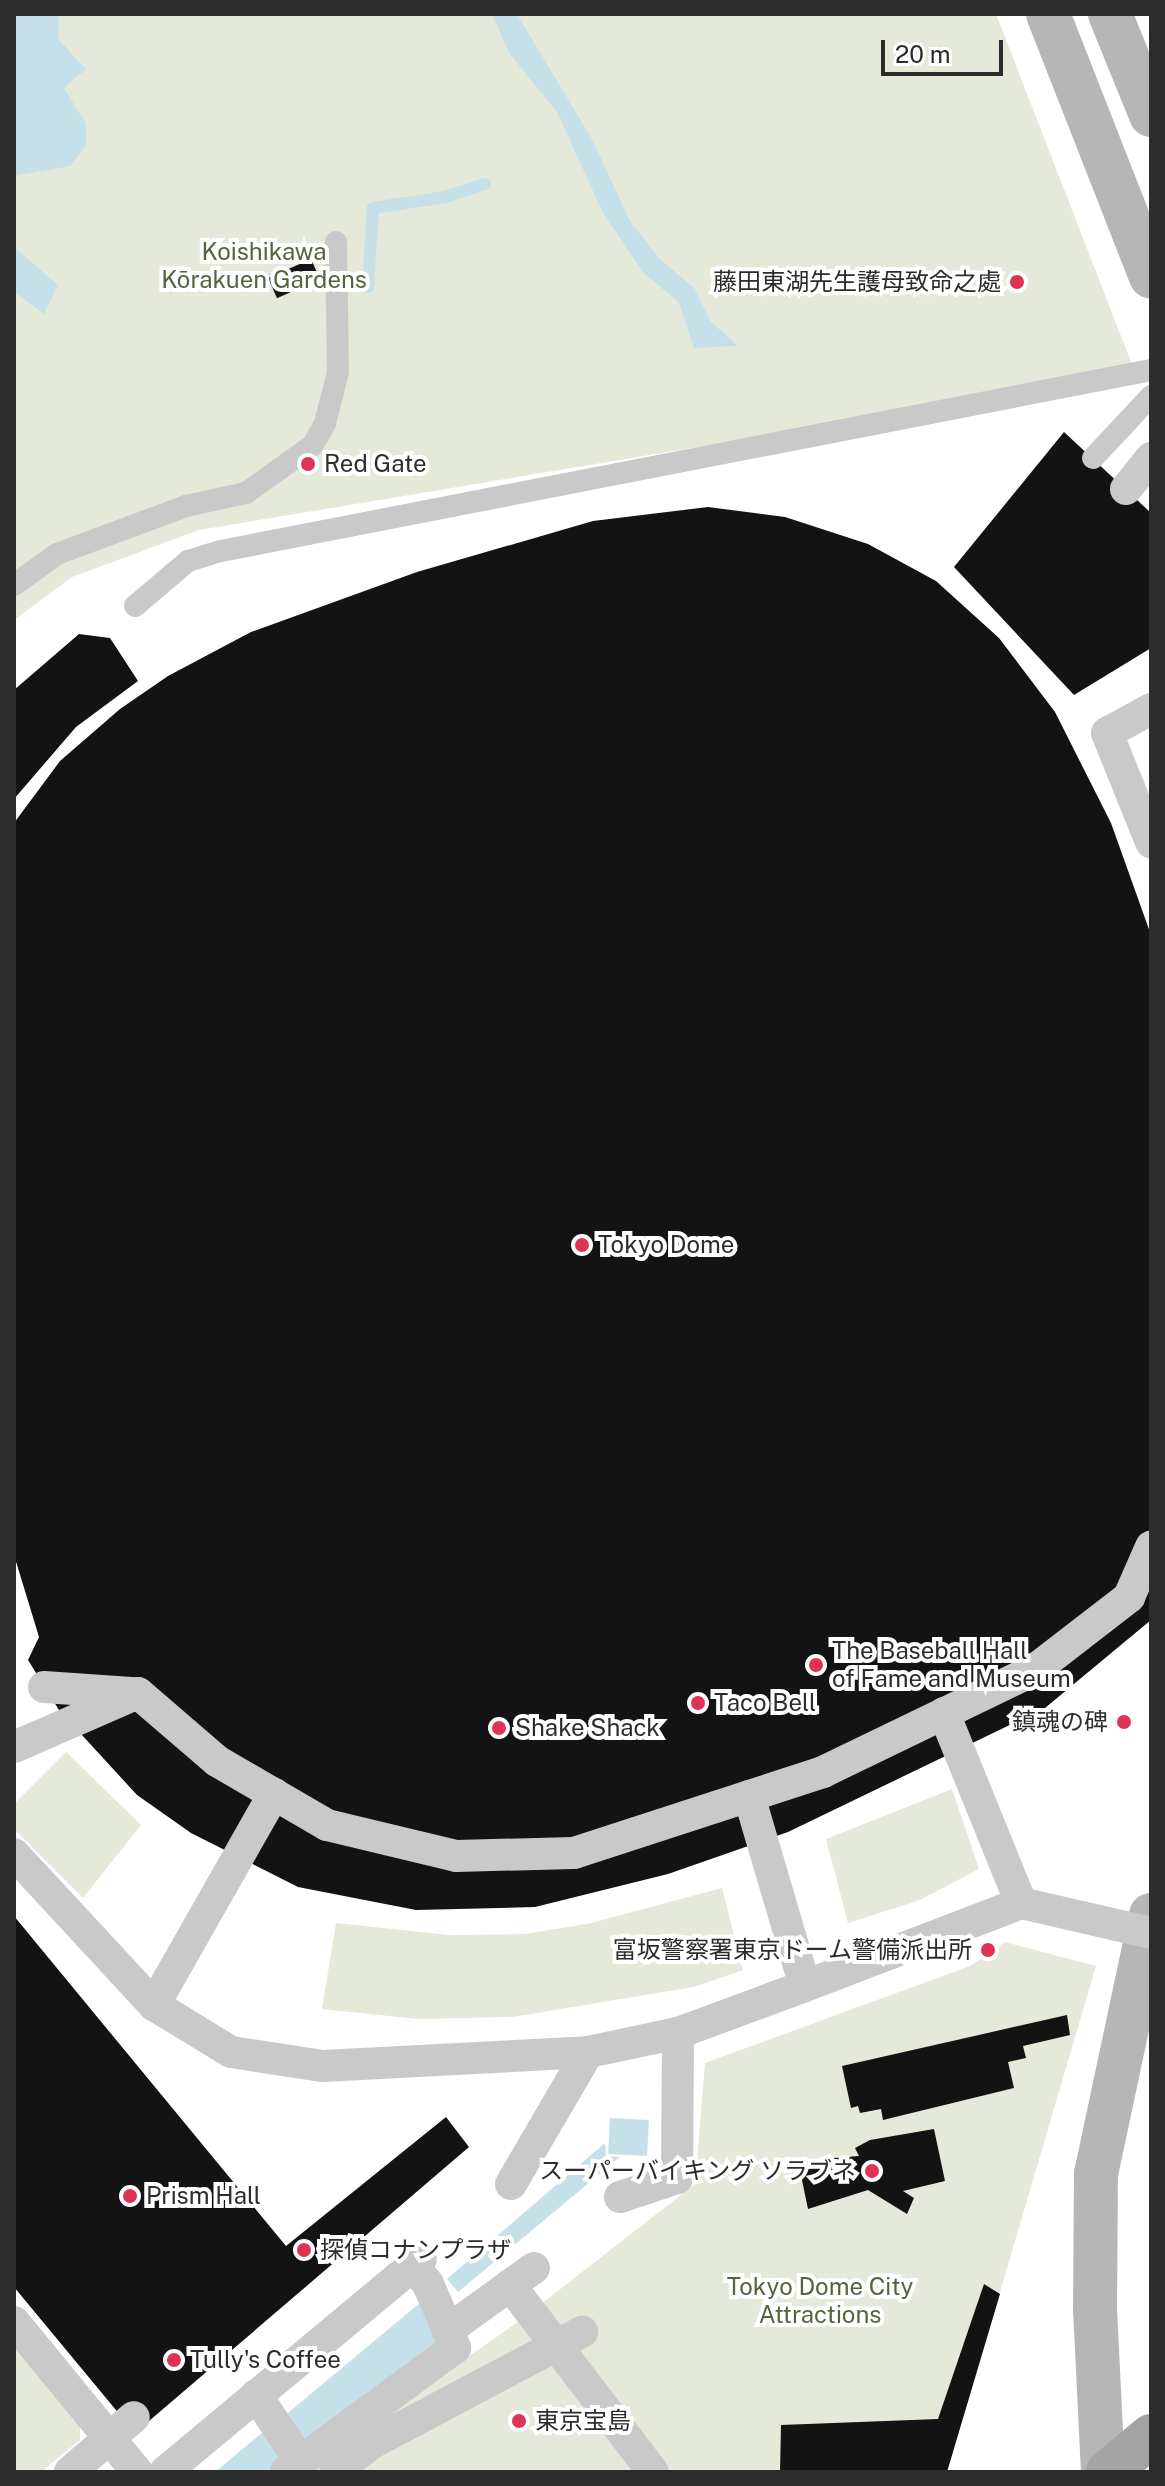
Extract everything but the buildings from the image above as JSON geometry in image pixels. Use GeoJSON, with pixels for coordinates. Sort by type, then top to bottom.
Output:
{"type":"FeatureCollection","features":[{"type":"Feature","properties":{"kind":"main road"},"geometry":{"type":"LineString","coordinates":[[1048,14],[1151,277]]}},
{"type":"Feature","properties":{"kind":"main road"},"geometry":{"type":"LineString","coordinates":[[1110,14],[1151,115]]}},
{"type":"Feature","properties":{"kind":"main road"},"geometry":{"type":"LineString","coordinates":[[1106,2472],[1095,2311],[1096,2174],[1151,1915]]}},
{"type":"Feature","properties":{"kind":"main road"},"geometry":{"type":"LineString","coordinates":[[1106,2472],[1151,2436]]}},
{"type":"Feature","properties":{"kind":"street"},"geometry":{"type":"LineString","coordinates":[[1126,489],[1151,458]]}},
{"type":"Feature","properties":{"kind":"street"},"geometry":{"type":"LineString","coordinates":[[1151,709],[1107,733],[1151,842]]}},
{"type":"Feature","properties":{"kind":"street"},"geometry":{"type":"LineString","coordinates":[[44,1687],[138,1693],[217,1761],[327,1825],[456,1856],[574,1853],[823,1772],[1036,1669],[1129,1597],[1151,1547]]}},
{"type":"Feature","properties":{"kind":"street"},"geometry":{"type":"LineString","coordinates":[[14,1747],[138,1693]]}},
{"type":"Feature","properties":{"kind":"street"},"geometry":{"type":"LineString","coordinates":[[944,1713],[1021,1903]]}},
{"type":"Feature","properties":{"kind":"street"},"geometry":{"type":"LineString","coordinates":[[154,2005],[274,1794]]}},
{"type":"Feature","properties":{"kind":"street"},"geometry":{"type":"LineString","coordinates":[[749,1796],[805,1986]]}},
{"type":"Feature","properties":{"kind":"street"},"geometry":{"type":"LineString","coordinates":[[14,1854],[154,2005],[231,2052],[323,2066],[588,2052],[678,2033],[1021,1903],[1151,1933]]}},
{"type":"Feature","properties":{"kind":"street"},"geometry":{"type":"LineString","coordinates":[[620,2197],[677,2178],[678,2033]]}},
{"type":"Feature","properties":{"kind":"street"},"geometry":{"type":"LineString","coordinates":[[511,2184],[588,2052]]}},
{"type":"Feature","properties":{"kind":"street"},"geometry":{"type":"LineString","coordinates":[[165,2472],[256,2395],[417,2262],[455,2348],[293,2466],[256,2395]]}},
{"type":"Feature","properties":{"kind":"street"},"geometry":{"type":"LineString","coordinates":[[448,2330],[522,2277],[653,2472]]}},
{"type":"Feature","properties":{"kind":"street"},"geometry":{"type":"LineString","coordinates":[[14,2322],[137,2472]]}},
{"type":"Feature","properties":{"kind":"street"},"geometry":{"type":"LineString","coordinates":[[335,2472],[372,2443],[582,2332]]}},
{"type":"Feature","properties":{"kind":"street"},"geometry":{"type":"LineString","coordinates":[[70,2472],[134,2417]]}},
{"type":"Feature","properties":{"kind":"lane"},"geometry":{"type":"LineString","coordinates":[[14,585],[57,554],[186,506],[246,493],[313,445],[325,423],[338,372],[336,242]]}},
{"type":"Feature","properties":{"kind":"lane"},"geometry":{"type":"LineString","coordinates":[[135,606],[188,561],[221,551],[1151,370]]}},
{"type":"Feature","properties":{"kind":"lane"},"geometry":{"type":"LineString","coordinates":[[1093,458],[1151,396]]}},
{"type":"Feature","properties":{"kind":"green space","name":"Koishikawa Kōrakuen Gardens"},"geometry":{"type":"Polygon","coordinates":[[[14,14],[996,14],[1133,367],[890,415],[199,530],[72,577],[14,620],[14,14]]]}},
{"type":"Feature","properties":{"kind":"green space"},"geometry":{"type":"Polygon","coordinates":[[[66,1752],[141,1825],[83,1898],[14,1829],[14,1804],[66,1752]]]}},
{"type":"Feature","properties":{"kind":"green space"},"geometry":{"type":"Polygon","coordinates":[[[952,1789],[979,1869],[920,1900],[848,1923],[826,1839],[952,1789]]]}},
{"type":"Feature","properties":{"kind":"green space"},"geometry":{"type":"Polygon","coordinates":[[[722,1888],[743,1970],[694,1987],[512,2017],[418,2019],[322,2009],[336,1923],[449,1935],[524,1934],[587,1924],[722,1888]]]}},
{"type":"Feature","properties":{"kind":"green space","name":"Tokyo Dome City Attractions"},"geometry":{"type":"Polygon","coordinates":[[[1005,1942],[1096,1966],[947,2472],[303,2472],[518,2322],[695,2184],[705,2063],[970,1966],[1005,1942]]]}},
{"type":"Feature","properties":{"kind":"green space"},"geometry":{"type":"Polygon","coordinates":[[[14,2342],[80,2426],[80,2440],[41,2472],[14,2472],[14,2342]]]}},
{"type":"Feature","properties":{"kind":"water"},"geometry":{"type":"Polygon","coordinates":[[[14,14],[58,14],[59,40],[86,69],[64,88],[85,122],[87,135],[85,147],[70,166],[14,176],[14,14]]]}},
{"type":"Feature","properties":{"kind":"water"},"geometry":{"type":"Polygon","coordinates":[[[492,14],[517,14],[592,139],[630,221],[660,259],[695,289],[710,321],[738,346],[694,348],[679,303],[643,272],[603,213],[557,112],[509,53],[492,14]]]}},
{"type":"Feature","properties":{"kind":"water"},"geometry":{"type":"Polygon","coordinates":[[[14,247],[58,285],[44,314],[14,292],[14,247]]]}},
{"type":"Feature","properties":{"kind":"water"},"geometry":{"type":"Polygon","coordinates":[[[610,2118],[649,2120],[647,2156],[608,2154],[610,2118]]]}},
{"type":"Feature","properties":{"kind":"water"},"geometry":{"type":"Polygon","coordinates":[[[605,2143],[606,2156],[620,2157],[458,2292],[447,2279],[605,2143]]]}},
{"type":"Feature","properties":{"kind":"water"},"geometry":{"type":"Polygon","coordinates":[[[421,2302],[447,2353],[308,2455],[283,2417],[421,2302]]]}},
{"type":"Feature","properties":{"kind":"water"},"geometry":{"type":"Polygon","coordinates":[[[263,2432],[290,2469],[215,2472],[263,2432]]]}},
{"type":"Feature","properties":{"kind":"waterway"},"geometry":{"type":"LineString","coordinates":[[368,287],[373,208],[445,197],[485,184]]}},
{"type":"Feature","properties":{"kind":"place","name":"藤田東湖先生護母致命之處"},"geometry":{"type":"Point","coordinates":[1017,282]}},
{"type":"Feature","properties":{"kind":"place","name":"Red Gate"},"geometry":{"type":"Point","coordinates":[308,464]}},
{"type":"Feature","properties":{"kind":"place","name":"Tokyo Dome"},"geometry":{"type":"Point","coordinates":[582,1245]}},
{"type":"Feature","properties":{"kind":"place","name":"The Baseball Hall of Fame and Museum"},"geometry":{"type":"Point","coordinates":[816,1665]}},
{"type":"Feature","properties":{"kind":"place","name":"Taco Bell"},"geometry":{"type":"Point","coordinates":[698,1703]}},
{"type":"Feature","properties":{"kind":"place","name":"鎮魂の碑"},"geometry":{"type":"Point","coordinates":[1124,1722]}},
{"type":"Feature","properties":{"kind":"place","name":"Shake Shack"},"geometry":{"type":"Point","coordinates":[499,1728]}},
{"type":"Feature","properties":{"kind":"place","name":"富坂警察署東京ドーム警備派出所"},"geometry":{"type":"Point","coordinates":[988,1950]}},
{"type":"Feature","properties":{"kind":"place","name":"スーパーバイキング ソラブネ"},"geometry":{"type":"Point","coordinates":[872,2171]}},
{"type":"Feature","properties":{"kind":"place","name":"Prism Hall"},"geometry":{"type":"Point","coordinates":[130,2196]}},
{"type":"Feature","properties":{"kind":"place","name":"探偵コナンプラザ"},"geometry":{"type":"Point","coordinates":[304,2250]}},
{"type":"Feature","properties":{"kind":"place","name":"Tully's Coffee"},"geometry":{"type":"Point","coordinates":[174,2360]}},
{"type":"Feature","properties":{"kind":"place","name":"東京宝島"},"geometry":{"type":"Point","coordinates":[519,2421]}}]}
